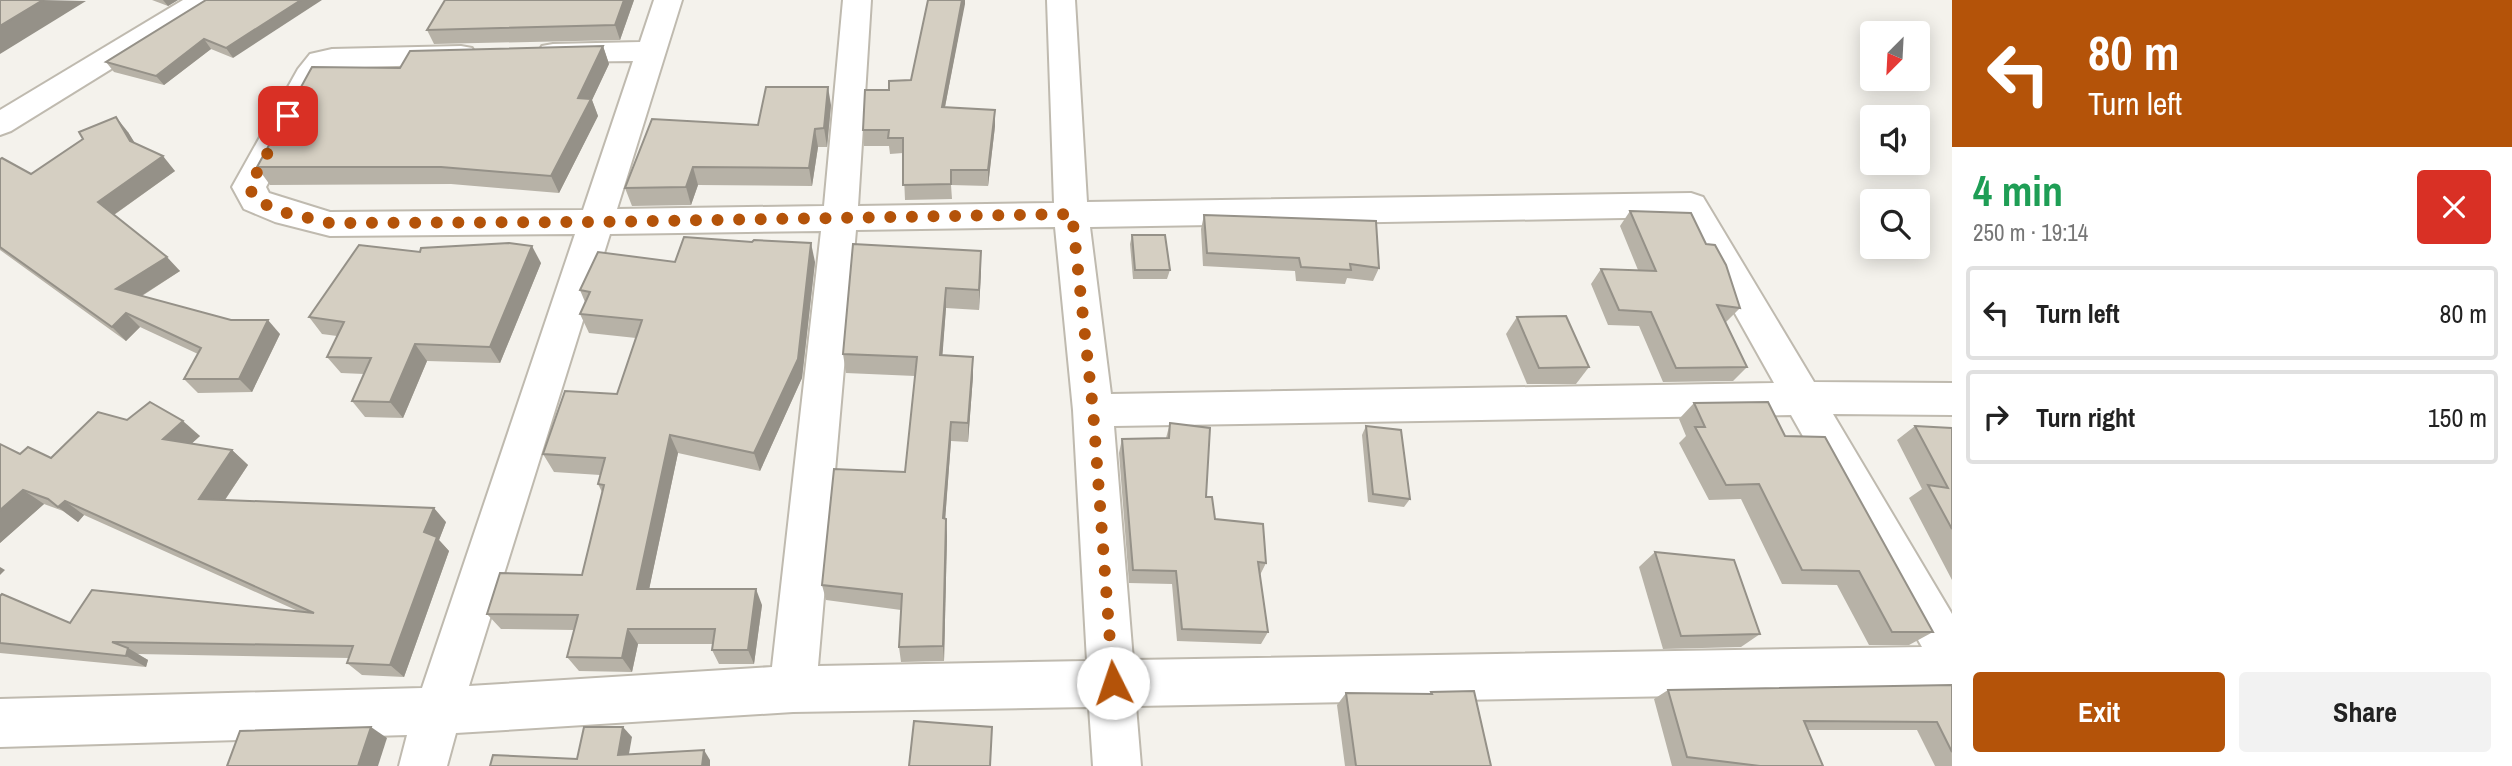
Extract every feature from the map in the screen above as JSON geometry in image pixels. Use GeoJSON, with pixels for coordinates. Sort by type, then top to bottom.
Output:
{"type":"FeatureCollection","features":[{"type":"Feature","properties":{"kind":"street"},"geometry":{"type":"LineString","coordinates":[[0,124],[203,0]]}},
{"type":"Feature","properties":{"kind":"street"},"geometry":{"type":"LineString","coordinates":[[423,766],[438,711],[668,0]]}},
{"type":"Feature","properties":{"kind":"street"},"geometry":{"type":"LineString","coordinates":[[793,689],[840,218],[857,0]]}},
{"type":"Feature","properties":{"kind":"street"},"geometry":{"type":"LineString","coordinates":[[1061,0],[1072,214],[1093,410],[1117,766]]}},
{"type":"Feature","properties":{"kind":"street"},"geometry":{"type":"LineString","coordinates":[[527,54],[652,51]]}},
{"type":"Feature","properties":{"kind":"street"},"geometry":{"type":"LineString","coordinates":[[485,54],[332,58],[321,61],[313,69],[249,187],[256,201],[287,213],[330,223],[596,222],[1691,205],[1952,657]]}},
{"type":"Feature","properties":{"kind":"street"},"geometry":{"type":"LineString","coordinates":[[1093,410],[1952,399]]}},
{"type":"Feature","properties":{"kind":"street"},"geometry":{"type":"LineString","coordinates":[[0,723],[438,711],[793,689],[1952,668]]}},
{"type":"Feature","properties":{"kind":"building"},"geometry":{"type":"Polygon","coordinates":[[[0,0],[43,0],[0,26],[0,0]]]}},
{"type":"Feature","properties":{"kind":"building"},"geometry":{"type":"Polygon","coordinates":[[[206,0],[301,0],[226,48],[204,39],[156,76],[106,62],[206,0]]]}},
{"type":"Feature","properties":{"kind":"building"},"geometry":{"type":"Polygon","coordinates":[[[445,0],[624,0],[615,25],[427,30],[445,0]]]}},
{"type":"Feature","properties":{"kind":"building"},"geometry":{"type":"Polygon","coordinates":[[[928,0],[962,0],[942,107],[995,110],[988,170],[951,170],[951,184],[903,185],[903,138],[888,138],[889,130],[863,130],[865,90],[889,90],[889,81],[911,80],[928,0]]]}},
{"type":"Feature","properties":{"kind":"building"},"geometry":{"type":"Polygon","coordinates":[[[603,46],[578,98],[591,99],[551,176],[441,167],[257,167],[312,67],[400,68],[410,51],[603,46]]]}},
{"type":"Feature","properties":{"kind":"building"},"geometry":{"type":"Polygon","coordinates":[[[766,87],[828,87],[824,128],[815,129],[809,168],[693,167],[686,187],[625,188],[652,119],[758,125],[766,87]]]}},
{"type":"Feature","properties":{"kind":"building"},"geometry":{"type":"Polygon","coordinates":[[[116,117],[130,141],[163,156],[98,202],[167,257],[116,289],[231,320],[268,320],[239,379],[184,379],[201,348],[126,313],[112,327],[0,247],[0,159],[31,174],[83,139],[79,132],[116,117]]]}},
{"type":"Feature","properties":{"kind":"building"},"geometry":{"type":"Polygon","coordinates":[[[1630,211],[1691,213],[1706,244],[1715,245],[1726,265],[1740,308],[1717,305],[1747,367],[1676,368],[1651,312],[1619,310],[1601,269],[1656,271],[1630,211]]]}},
{"type":"Feature","properties":{"kind":"building"},"geometry":{"type":"Polygon","coordinates":[[[1204,215],[1376,221],[1379,268],[1350,264],[1351,270],[1301,267],[1299,258],[1207,253],[1204,215]]]}},
{"type":"Feature","properties":{"kind":"building"},"geometry":{"type":"Polygon","coordinates":[[[1132,235],[1165,235],[1170,270],[1135,270],[1132,235]]]}},
{"type":"Feature","properties":{"kind":"building"},"geometry":{"type":"Polygon","coordinates":[[[684,237],[811,243],[798,359],[754,453],[670,435],[637,589],[756,589],[748,650],[712,650],[715,629],[628,629],[622,658],[567,657],[578,615],[487,614],[500,573],[582,575],[604,485],[598,484],[605,458],[543,454],[565,391],[617,394],[642,320],[580,314],[590,292],[580,290],[598,252],[675,262],[684,237]]]}},
{"type":"Feature","properties":{"kind":"building"},"geometry":{"type":"Polygon","coordinates":[[[509,243],[532,246],[490,347],[415,344],[390,402],[352,401],[371,358],[327,357],[344,322],[309,317],[359,245],[420,252],[421,248],[509,243]]]}},
{"type":"Feature","properties":{"kind":"building"},"geometry":{"type":"Polygon","coordinates":[[[853,244],[981,251],[979,290],[946,288],[940,355],[973,357],[968,423],[951,422],[943,518],[946,519],[943,646],[899,647],[902,594],[822,585],[834,469],[905,472],[917,357],[843,354],[853,244]]]}},
{"type":"Feature","properties":{"kind":"building"},"geometry":{"type":"Polygon","coordinates":[[[1566,316],[1589,367],[1539,368],[1517,317],[1566,316]]]}},
{"type":"Feature","properties":{"kind":"building"},"geometry":{"type":"Polygon","coordinates":[[[150,402],[183,421],[163,439],[232,450],[199,499],[434,508],[424,532],[437,537],[390,665],[347,663],[353,646],[112,642],[128,648],[126,656],[0,643],[2,594],[70,623],[92,590],[314,613],[65,501],[58,507],[48,499],[23,490],[0,510],[0,444],[20,454],[28,447],[51,458],[98,412],[127,420],[150,402]]]}},
{"type":"Feature","properties":{"kind":"building"},"geometry":{"type":"Polygon","coordinates":[[[1768,402],[1785,436],[1825,437],[1933,632],[1892,632],[1859,571],[1802,570],[1759,484],[1726,485],[1695,427],[1705,427],[1694,403],[1768,402]]]}},
{"type":"Feature","properties":{"kind":"building"},"geometry":{"type":"Polygon","coordinates":[[[1170,423],[1210,428],[1206,497],[1212,497],[1215,519],[1263,524],[1266,563],[1258,562],[1268,632],[1182,629],[1176,571],[1133,570],[1122,439],[1169,438],[1170,423]]]}},
{"type":"Feature","properties":{"kind":"building"},"geometry":{"type":"Polygon","coordinates":[[[1366,426],[1401,430],[1410,499],[1373,494],[1366,426]]]}},
{"type":"Feature","properties":{"kind":"building"},"geometry":{"type":"Polygon","coordinates":[[[1915,426],[1952,428],[1952,529],[1928,485],[1948,488],[1915,426]]]}},
{"type":"Feature","properties":{"kind":"building"},"geometry":{"type":"Polygon","coordinates":[[[1655,552],[1734,560],[1760,634],[1681,636],[1655,552]]]}},
{"type":"Feature","properties":{"kind":"building"},"geometry":{"type":"Polygon","coordinates":[[[1952,685],[1952,752],[1937,722],[1804,721],[1823,766],[1760,766],[1687,757],[1668,690],[1952,685]]]}},
{"type":"Feature","properties":{"kind":"building"},"geometry":{"type":"Polygon","coordinates":[[[1474,691],[1491,766],[1356,766],[1346,693],[1432,694],[1431,692],[1474,691]]]}},
{"type":"Feature","properties":{"kind":"building"},"geometry":{"type":"Polygon","coordinates":[[[914,721],[992,727],[990,766],[909,766],[914,721]]]}},
{"type":"Feature","properties":{"kind":"building"},"geometry":{"type":"Polygon","coordinates":[[[371,727],[358,766],[227,766],[240,731],[371,727]]]}},
{"type":"Feature","properties":{"kind":"building"},"geometry":{"type":"Polygon","coordinates":[[[584,727],[623,727],[618,755],[704,750],[702,766],[490,766],[493,755],[577,759],[584,727]]]}},
{"type":"Feature","properties":{"kind":"route"},"geometry":{"type":"LineString","coordinates":[[288,116],[249,187],[256,201],[287,213],[330,223],[596,222],[1072,214],[1093,410],[1113,683]]}}]}
